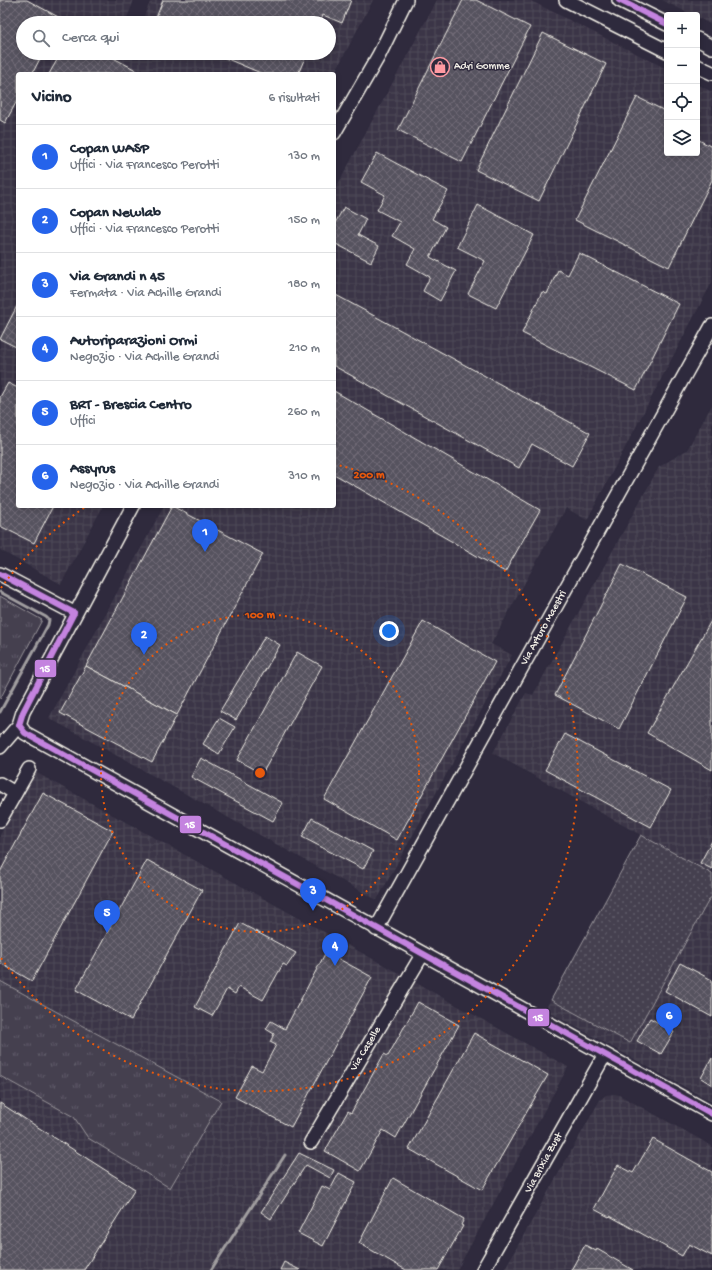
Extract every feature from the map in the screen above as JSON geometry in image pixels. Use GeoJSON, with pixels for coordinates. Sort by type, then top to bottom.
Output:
{"type":"FeatureCollection","features":[{"type":"Feature","properties":{"kind":"street"},"geometry":{"type":"LineString","coordinates":[[336,129],[378,55],[406,0]]}},
{"type":"Feature","properties":{"kind":"street"},"geometry":{"type":"LineString","coordinates":[[566,0],[664,49]]}},
{"type":"Feature","properties":{"kind":"street"},"geometry":{"type":"LineString","coordinates":[[619,0],[664,22]]}},
{"type":"Feature","properties":{"kind":"street"},"geometry":{"type":"LineString","coordinates":[[700,41],[712,47]]}},
{"type":"Feature","properties":{"kind":"street"},"geometry":{"type":"LineString","coordinates":[[700,67],[712,73]]}},
{"type":"Feature","properties":{"kind":"street","name":"Via Arturo Maestri"},"geometry":{"type":"LineString","coordinates":[[376,929],[712,326]]}},
{"type":"Feature","properties":{"kind":"street"},"geometry":{"type":"LineString","coordinates":[[0,747],[19,724],[23,712],[74,613],[132,508]]}},
{"type":"Feature","properties":{"kind":"street"},"geometry":{"type":"LineString","coordinates":[[0,574],[74,613]]}},
{"type":"Feature","properties":{"kind":"street"},"geometry":{"type":"LineString","coordinates":[[19,724],[24,733],[604,1056],[712,1114]]}},
{"type":"Feature","properties":{"kind":"street"},"geometry":{"type":"LineString","coordinates":[[0,820],[29,769]]}},
{"type":"Feature","properties":{"kind":"street"},"geometry":{"type":"LineString","coordinates":[[0,784],[15,793]]}},
{"type":"Feature","properties":{"kind":"street","name":"Via Caselle"},"geometry":{"type":"LineString","coordinates":[[311,1142],[422,955]]}},
{"type":"Feature","properties":{"kind":"street","name":"Via Brixia Zust"},"geometry":{"type":"LineString","coordinates":[[484,1270],[604,1056]]}},
{"type":"Feature","properties":{"kind":"shaded area"},"geometry":{"type":"Polygon","coordinates":[[[0,0],[134,0],[128,16],[16,16],[16,60],[336,60],[336,16],[144,16],[151,0],[373,0],[335,72],[16,72],[16,508],[102,508],[61,584],[0,550],[0,0]]]}},
{"type":"Feature","properties":{"kind":"shaded area"},"geometry":{"type":"Polygon","coordinates":[[[437,0],[529,0],[664,68],[664,156],[700,156],[700,86],[712,92],[712,282],[587,520],[566,508],[491,644],[512,655],[377,900],[49,718],[163,508],[336,508],[336,188],[437,0]]]}},
{"type":"Feature","properties":{"kind":"shaded area"},"geometry":{"type":"Polygon","coordinates":[[[662,0],[712,0],[712,25],[700,19],[700,12],[686,12],[662,0]]]}},
{"type":"Feature","properties":{"kind":"shaded area"},"geometry":{"type":"Polygon","coordinates":[[[712,405],[712,1102],[545,1010],[641,835],[493,753],[526,693],[533,695],[659,467],[687,450],[712,405]]]}},
{"type":"Feature","properties":{"kind":"shaded area"},"geometry":{"type":"Polygon","coordinates":[[[35,772],[568,1067],[457,1270],[0,1270],[0,1076],[74,1117],[88,1138],[221,1101],[0,981],[0,835],[35,772]]]}},
{"type":"Feature","properties":{"kind":"shaded area"},"geometry":{"type":"Polygon","coordinates":[[[606,1095],[619,1095],[712,1146],[712,1270],[504,1270],[600,1100],[606,1095]]]}},
{"type":"Feature","properties":{"kind":"green space"},"geometry":{"type":"Polygon","coordinates":[[[0,596],[42,620],[0,699],[0,596]]]}},
{"type":"Feature","properties":{"kind":"green space"},"geometry":{"type":"Polygon","coordinates":[[[641,835],[712,874],[712,898],[710,898],[630,1043],[551,1000],[641,835]]]}},
{"type":"Feature","properties":{"kind":"green space"},"geometry":{"type":"Polygon","coordinates":[[[0,981],[221,1101],[170,1188],[88,1138],[74,1117],[0,1076],[0,981]]]}},
{"type":"Feature","properties":{"kind":"building"},"geometry":{"type":"Polygon","coordinates":[[[0,0],[27,0],[56,16],[16,16],[16,60],[39,60],[33,72],[16,72],[16,103],[5,123],[0,120],[0,0]]]}},
{"type":"Feature","properties":{"kind":"building"},"geometry":{"type":"Polygon","coordinates":[[[163,0],[351,0],[342,23],[336,20],[336,16],[323,15],[157,16],[163,0]]]}},
{"type":"Feature","properties":{"kind":"building"},"geometry":{"type":"Polygon","coordinates":[[[463,0],[476,0],[530,27],[462,162],[398,130],[463,0]]]}},
{"type":"Feature","properties":{"kind":"building"},"geometry":{"type":"Polygon","coordinates":[[[543,33],[606,64],[539,201],[476,170],[543,33]]]}},
{"type":"Feature","properties":{"kind":"building"},"geometry":{"type":"Polygon","coordinates":[[[57,60],[117,60],[136,70],[135,72],[50,72],[57,60]]]}},
{"type":"Feature","properties":{"kind":"building"},"geometry":{"type":"Polygon","coordinates":[[[230,60],[304,60],[299,72],[258,72],[230,60]]]}},
{"type":"Feature","properties":{"kind":"building"},"geometry":{"type":"Polygon","coordinates":[[[637,97],[664,110],[664,156],[700,156],[700,141],[712,147],[712,180],[669,267],[575,220],[637,97]]]}},
{"type":"Feature","properties":{"kind":"building"},"geometry":{"type":"Polygon","coordinates":[[[377,153],[448,191],[432,219],[446,227],[430,257],[456,271],[440,301],[423,291],[430,277],[407,264],[415,249],[392,236],[400,222],[377,210],[385,195],[361,182],[377,153]]]}},
{"type":"Feature","properties":{"kind":"building"},"geometry":{"type":"Polygon","coordinates":[[[478,205],[534,235],[496,308],[468,294],[485,261],[457,247],[478,205]]]}},
{"type":"Feature","properties":{"kind":"building"},"geometry":{"type":"Polygon","coordinates":[[[344,207],[366,219],[358,235],[379,246],[371,262],[336,244],[336,221],[344,207]]]}},
{"type":"Feature","properties":{"kind":"building"},"geometry":{"type":"Polygon","coordinates":[[[579,253],[679,304],[636,390],[522,333],[542,292],[547,294],[558,270],[568,275],[579,253]]]}},
{"type":"Feature","properties":{"kind":"building"},"geometry":{"type":"Polygon","coordinates":[[[336,295],[590,433],[572,466],[532,444],[519,468],[336,367],[336,295]]]}},
{"type":"Feature","properties":{"kind":"building"},"geometry":{"type":"Polygon","coordinates":[[[16,308],[16,347],[0,339],[16,308]]]}},
{"type":"Feature","properties":{"kind":"building"},"geometry":{"type":"Polygon","coordinates":[[[8,383],[16,387],[16,508],[52,508],[34,543],[0,526],[0,397],[8,383]]]}},
{"type":"Feature","properties":{"kind":"building"},"geometry":{"type":"Polygon","coordinates":[[[336,392],[540,510],[505,572],[336,475],[336,392]]]}},
{"type":"Feature","properties":{"kind":"building"},"geometry":{"type":"Polygon","coordinates":[[[171,508],[176,508],[263,554],[177,715],[86,666],[171,508]]]}},
{"type":"Feature","properties":{"kind":"building"},"geometry":{"type":"Polygon","coordinates":[[[622,564],[687,597],[619,729],[555,695],[622,564]]]}},
{"type":"Feature","properties":{"kind":"building"},"geometry":{"type":"Polygon","coordinates":[[[712,619],[712,770],[647,733],[712,619]]]}},
{"type":"Feature","properties":{"kind":"building"},"geometry":{"type":"Polygon","coordinates":[[[423,621],[495,662],[397,840],[324,799],[423,621]]]}},
{"type":"Feature","properties":{"kind":"building"},"geometry":{"type":"Polygon","coordinates":[[[265,636],[280,645],[236,720],[220,711],[265,636]]]}},
{"type":"Feature","properties":{"kind":"building"},"geometry":{"type":"Polygon","coordinates":[[[297,652],[322,666],[262,774],[237,760],[297,652]]]}},
{"type":"Feature","properties":{"kind":"building"},"geometry":{"type":"Polygon","coordinates":[[[86,666],[177,715],[152,762],[60,713],[86,666]]]}},
{"type":"Feature","properties":{"kind":"building"},"geometry":{"type":"Polygon","coordinates":[[[219,718],[235,727],[219,754],[203,744],[219,718]]]}},
{"type":"Feature","properties":{"kind":"building"},"geometry":{"type":"Polygon","coordinates":[[[565,734],[671,790],[651,827],[545,770],[565,734]]]}},
{"type":"Feature","properties":{"kind":"building"},"geometry":{"type":"Polygon","coordinates":[[[201,758],[283,803],[273,821],[191,777],[201,758]]]}},
{"type":"Feature","properties":{"kind":"building"},"geometry":{"type":"Polygon","coordinates":[[[43,793],[113,831],[32,981],[0,963],[0,872],[43,793]]]}},
{"type":"Feature","properties":{"kind":"building"},"geometry":{"type":"Polygon","coordinates":[[[312,818],[373,851],[363,869],[302,837],[312,818]]]}},
{"type":"Feature","properties":{"kind":"building"},"geometry":{"type":"Polygon","coordinates":[[[712,841],[712,869],[700,863],[712,841]]]}},
{"type":"Feature","properties":{"kind":"building"},"geometry":{"type":"Polygon","coordinates":[[[147,860],[202,890],[131,1020],[76,990],[147,860]]]}},
{"type":"Feature","properties":{"kind":"building"},"geometry":{"type":"Polygon","coordinates":[[[240,923],[296,953],[287,966],[283,964],[263,1000],[239,987],[235,994],[227,989],[212,1016],[195,1007],[240,923]]]}},
{"type":"Feature","properties":{"kind":"building"},"geometry":{"type":"Polygon","coordinates":[[[326,952],[372,977],[291,1127],[235,1097],[252,1066],[262,1071],[276,1045],[270,1042],[274,1034],[266,1029],[271,1021],[285,1029],[326,952]]]}},
{"type":"Feature","properties":{"kind":"building"},"geometry":{"type":"Polygon","coordinates":[[[680,963],[712,980],[712,1017],[665,991],[680,963]]]}},
{"type":"Feature","properties":{"kind":"building"},"geometry":{"type":"Polygon","coordinates":[[[418,1002],[459,1025],[396,1138],[383,1130],[360,1171],[325,1151],[348,1111],[351,1113],[384,1054],[388,1056],[418,1002]]]}},
{"type":"Feature","properties":{"kind":"building"},"geometry":{"type":"Polygon","coordinates":[[[650,1018],[674,1032],[661,1054],[637,1041],[650,1018]]]}},
{"type":"Feature","properties":{"kind":"building"},"geometry":{"type":"Polygon","coordinates":[[[474,1033],[548,1075],[482,1190],[409,1149],[474,1033]]]}},
{"type":"Feature","properties":{"kind":"building"},"geometry":{"type":"Polygon","coordinates":[[[712,1058],[712,1085],[701,1078],[712,1058]]]}},
{"type":"Feature","properties":{"kind":"building"},"geometry":{"type":"Polygon","coordinates":[[[0,1103],[135,1189],[84,1270],[0,1270],[0,1103]]]}},
{"type":"Feature","properties":{"kind":"building"},"geometry":{"type":"Polygon","coordinates":[[[653,1139],[712,1172],[712,1256],[689,1244],[682,1256],[610,1216],[609,1217],[594,1209],[618,1165],[633,1173],[653,1139]]]}},
{"type":"Feature","properties":{"kind":"building"},"geometry":{"type":"Polygon","coordinates":[[[299,1153],[334,1170],[330,1178],[306,1165],[271,1219],[261,1212],[299,1153]]]}},
{"type":"Feature","properties":{"kind":"building"},"geometry":{"type":"Polygon","coordinates":[[[339,1173],[356,1182],[323,1246],[298,1233],[322,1186],[330,1190],[339,1173]]]}},
{"type":"Feature","properties":{"kind":"building"},"geometry":{"type":"Polygon","coordinates":[[[393,1178],[464,1219],[461,1225],[463,1226],[438,1270],[406,1270],[359,1243],[393,1178]]]}},
{"type":"Feature","properties":{"kind":"building"},"geometry":{"type":"Polygon","coordinates":[[[585,1245],[596,1251],[597,1249],[633,1270],[571,1270],[585,1245]]]}},
{"type":"Feature","properties":{"kind":"building"},"geometry":{"type":"Polygon","coordinates":[[[284,1262],[300,1270],[280,1270],[284,1262]]]}},
{"type":"Feature","properties":{"kind":"waterway"},"geometry":{"type":"LineString","coordinates":[[0,592],[49,620],[48,625],[0,712]]}},
{"type":"Feature","properties":{"kind":"waterway"},"geometry":{"type":"LineString","coordinates":[[211,1270],[285,1155]]}},
{"type":"Feature","properties":{"kind":"transit line","name":"15"},"geometry":{"type":"LineString","coordinates":[[619,0],[664,22]]}},
{"type":"Feature","properties":{"kind":"transit line","name":"15"},"geometry":{"type":"LineString","coordinates":[[0,574],[74,613]]}},
{"type":"Feature","properties":{"kind":"transit line","name":"15"},"geometry":{"type":"LineString","coordinates":[[19,725],[23,712],[74,613]]}},
{"type":"Feature","properties":{"kind":"transit line","name":"15"},"geometry":{"type":"LineString","coordinates":[[19,725],[25,733],[712,1114]]}},
{"type":"Feature","properties":{"kind":"place","name":"Adri Gomme"},"geometry":{"type":"Point","coordinates":[440,67]}},
{"type":"Feature","properties":{"kind":"place","name":"Copan WASP"},"geometry":{"type":"Point","coordinates":[205,552]}},
{"type":"Feature","properties":{"kind":"place","name":"Copan Newlab"},"geometry":{"type":"Point","coordinates":[144,655]}},
{"type":"Feature","properties":{"kind":"place","name":"Via Grandi n 45"},"geometry":{"type":"Point","coordinates":[313,911]}},
{"type":"Feature","properties":{"kind":"place","name":"BRT - Brescia Centro"},"geometry":{"type":"Point","coordinates":[107,933]}},
{"type":"Feature","properties":{"kind":"place","name":"Autoriparazioni Ormi"},"geometry":{"type":"Point","coordinates":[335,966]}},
{"type":"Feature","properties":{"kind":"place","name":"Assyrus"},"geometry":{"type":"Point","coordinates":[669,1036]}}]}
